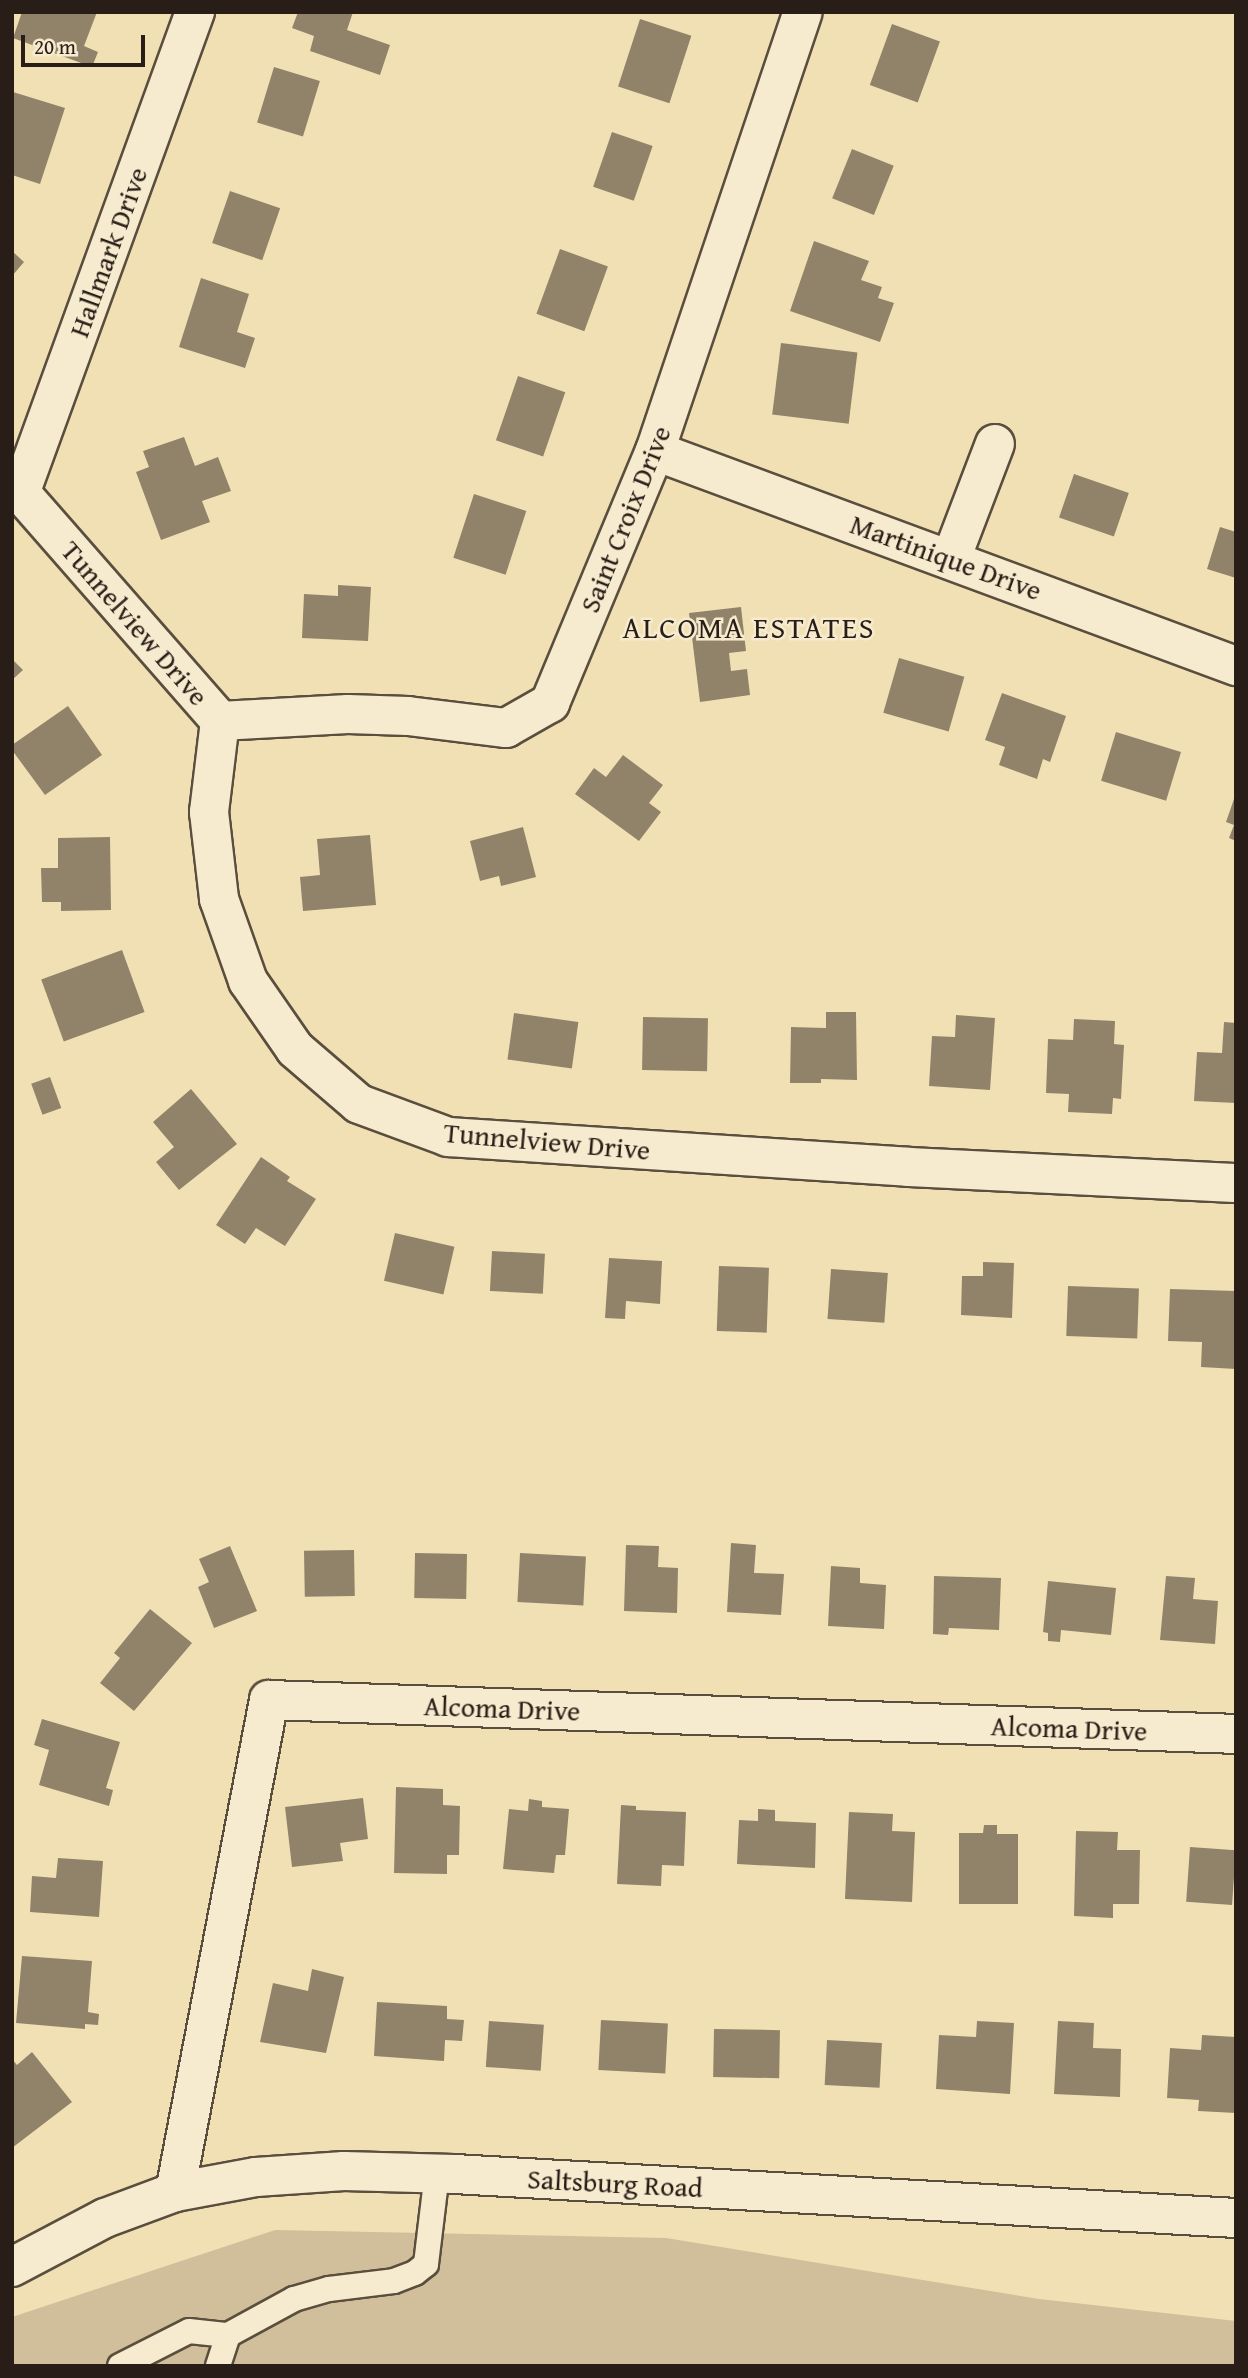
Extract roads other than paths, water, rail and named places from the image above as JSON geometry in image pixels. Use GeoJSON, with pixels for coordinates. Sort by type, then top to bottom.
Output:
{"type":"FeatureCollection","features":[{"type":"Feature","properties":{"kind":"street","name":"Hallmark Drive"},"geometry":{"type":"LineString","coordinates":[[17,487],[195,12]]}},
{"type":"Feature","properties":{"kind":"street","name":"Saint Croix Drive"},"geometry":{"type":"LineString","coordinates":[[220,721],[348,714],[408,716],[506,728],[550,703],[655,451],[803,12]]}},
{"type":"Feature","properties":{"kind":"street"},"geometry":{"type":"LineString","coordinates":[[951,559],[995,444]]}},
{"type":"Feature","properties":{"kind":"street","name":"Martinique Drive"},"geometry":{"type":"LineString","coordinates":[[655,451],[1236,666]]}},
{"type":"Feature","properties":{"kind":"street","name":"Tunnelview Drive"},"geometry":{"type":"LineString","coordinates":[[17,487],[220,721],[209,812],[219,899],[248,981],[295,1049],[359,1104],[447,1137],[908,1167],[1236,1183]]}},
{"type":"Feature","properties":{"kind":"street","name":"Alcoma Drive"},"geometry":{"type":"LineString","coordinates":[[176,2192],[269,1700],[1236,1734]]}},
{"type":"Feature","properties":{"kind":"street","name":"Saltsburg Road"},"geometry":{"type":"LineString","coordinates":[[12,2267],[105,2218],[176,2192],[256,2177],[344,2171],[1236,2218]]}},
{"type":"Feature","properties":{"kind":"lane"},"geometry":{"type":"LineString","coordinates":[[120,2366],[189,2331],[228,2335],[294,2299],[329,2289],[394,2281],[415,2273],[426,2264],[438,2174]]}},
{"type":"Feature","properties":{"kind":"lane"},"geometry":{"type":"LineString","coordinates":[[218,2366],[228,2335]]}},
{"type":"Feature","properties":{"kind":"district","name":"ALCOMA ESTATES"},"geometry":{"type":"Point","coordinates":[749,627]}}]}
